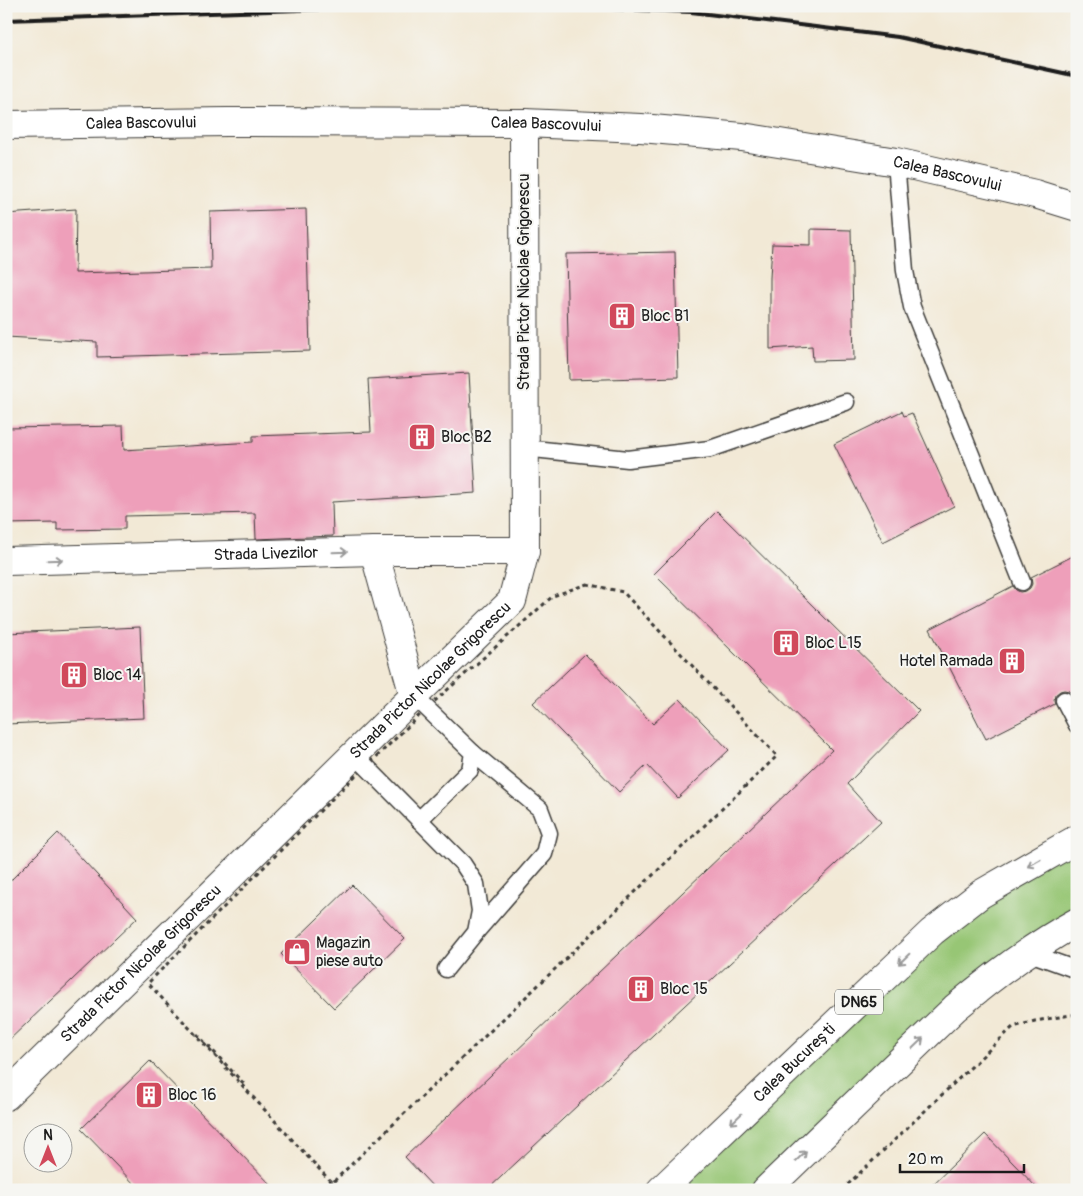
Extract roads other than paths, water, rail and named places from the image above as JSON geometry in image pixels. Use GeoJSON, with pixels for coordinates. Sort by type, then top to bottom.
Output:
{"type":"FeatureCollection","features":[{"type":"Feature","properties":{"kind":"street","name":"Calea Bascovului"},"geometry":{"type":"LineString","coordinates":[[6,125],[227,122],[524,123],[640,128],[742,137],[896,162],[1035,194],[1077,207]]}},
{"type":"Feature","properties":{"kind":"street","name":"Strada Pictor Nicolae Grigorescu"},"geometry":{"type":"LineString","coordinates":[[6,1096],[512,601],[525,551],[524,123]]}},
{"type":"Feature","properties":{"kind":"street","name":"Strada Livezilor"},"geometry":{"type":"LineString","coordinates":[[6,561],[374,551],[525,551]]}},
{"type":"Feature","properties":{"kind":"street"},"geometry":{"type":"LineString","coordinates":[[374,551],[414,696]]}},
{"type":"Feature","properties":{"kind":"street","name":"Calea București"},"geometry":{"type":"LineString","coordinates":[[661,1190],[932,932],[981,894],[1077,839]]}},
{"type":"Feature","properties":{"kind":"street"},"geometry":{"type":"LineString","coordinates":[[766,1190],[955,1008],[988,980],[1027,952],[1077,922]]}},
{"type":"Feature","properties":{"kind":"lane"},"geometry":{"type":"LineString","coordinates":[[896,162],[906,271],[912,306],[1022,582]]}},
{"type":"Feature","properties":{"kind":"lane"},"geometry":{"type":"LineString","coordinates":[[524,448],[628,459],[710,449],[846,402]]}},
{"type":"Feature","properties":{"kind":"lane"},"geometry":{"type":"LineString","coordinates":[[414,696],[473,753],[540,808],[550,833],[544,854],[446,969]]}},
{"type":"Feature","properties":{"kind":"lane"},"geometry":{"type":"LineString","coordinates":[[1064,700],[1077,726]]}},
{"type":"Feature","properties":{"kind":"lane"},"geometry":{"type":"LineString","coordinates":[[419,820],[470,770],[473,753]]}},
{"type":"Feature","properties":{"kind":"lane"},"geometry":{"type":"LineString","coordinates":[[354,754],[463,864],[476,884],[480,911],[476,932]]}},
{"type":"Feature","properties":{"kind":"lane"},"geometry":{"type":"LineString","coordinates":[[1027,952],[1077,970]]}},
{"type":"Feature","properties":{"kind":"railway"},"geometry":{"type":"LineString","coordinates":[[6,20],[415,6]]}},
{"type":"Feature","properties":{"kind":"railway"},"geometry":{"type":"LineString","coordinates":[[532,6],[691,12],[898,37],[1077,76]]}},
{"type":"Feature","properties":{"kind":"place","name":"Bloc B1"},"geometry":{"type":"Point","coordinates":[622,316]}},
{"type":"Feature","properties":{"kind":"place","name":"Bloc B2"},"geometry":{"type":"Point","coordinates":[422,437]}},
{"type":"Feature","properties":{"kind":"place","name":"Bloc L15"},"geometry":{"type":"Point","coordinates":[786,643]}},
{"type":"Feature","properties":{"kind":"place","name":"Hotel Ramada"},"geometry":{"type":"Point","coordinates":[1012,661]}},
{"type":"Feature","properties":{"kind":"place","name":"Bloc 14"},"geometry":{"type":"Point","coordinates":[74,675]}},
{"type":"Feature","properties":{"kind":"place","name":"Magazin piese auto"},"geometry":{"type":"Point","coordinates":[297,952]}},
{"type":"Feature","properties":{"kind":"place","name":"Bloc 15"},"geometry":{"type":"Point","coordinates":[641,989]}},
{"type":"Feature","properties":{"kind":"place","name":"Bloc 16"},"geometry":{"type":"Point","coordinates":[149,1095]}}]}
